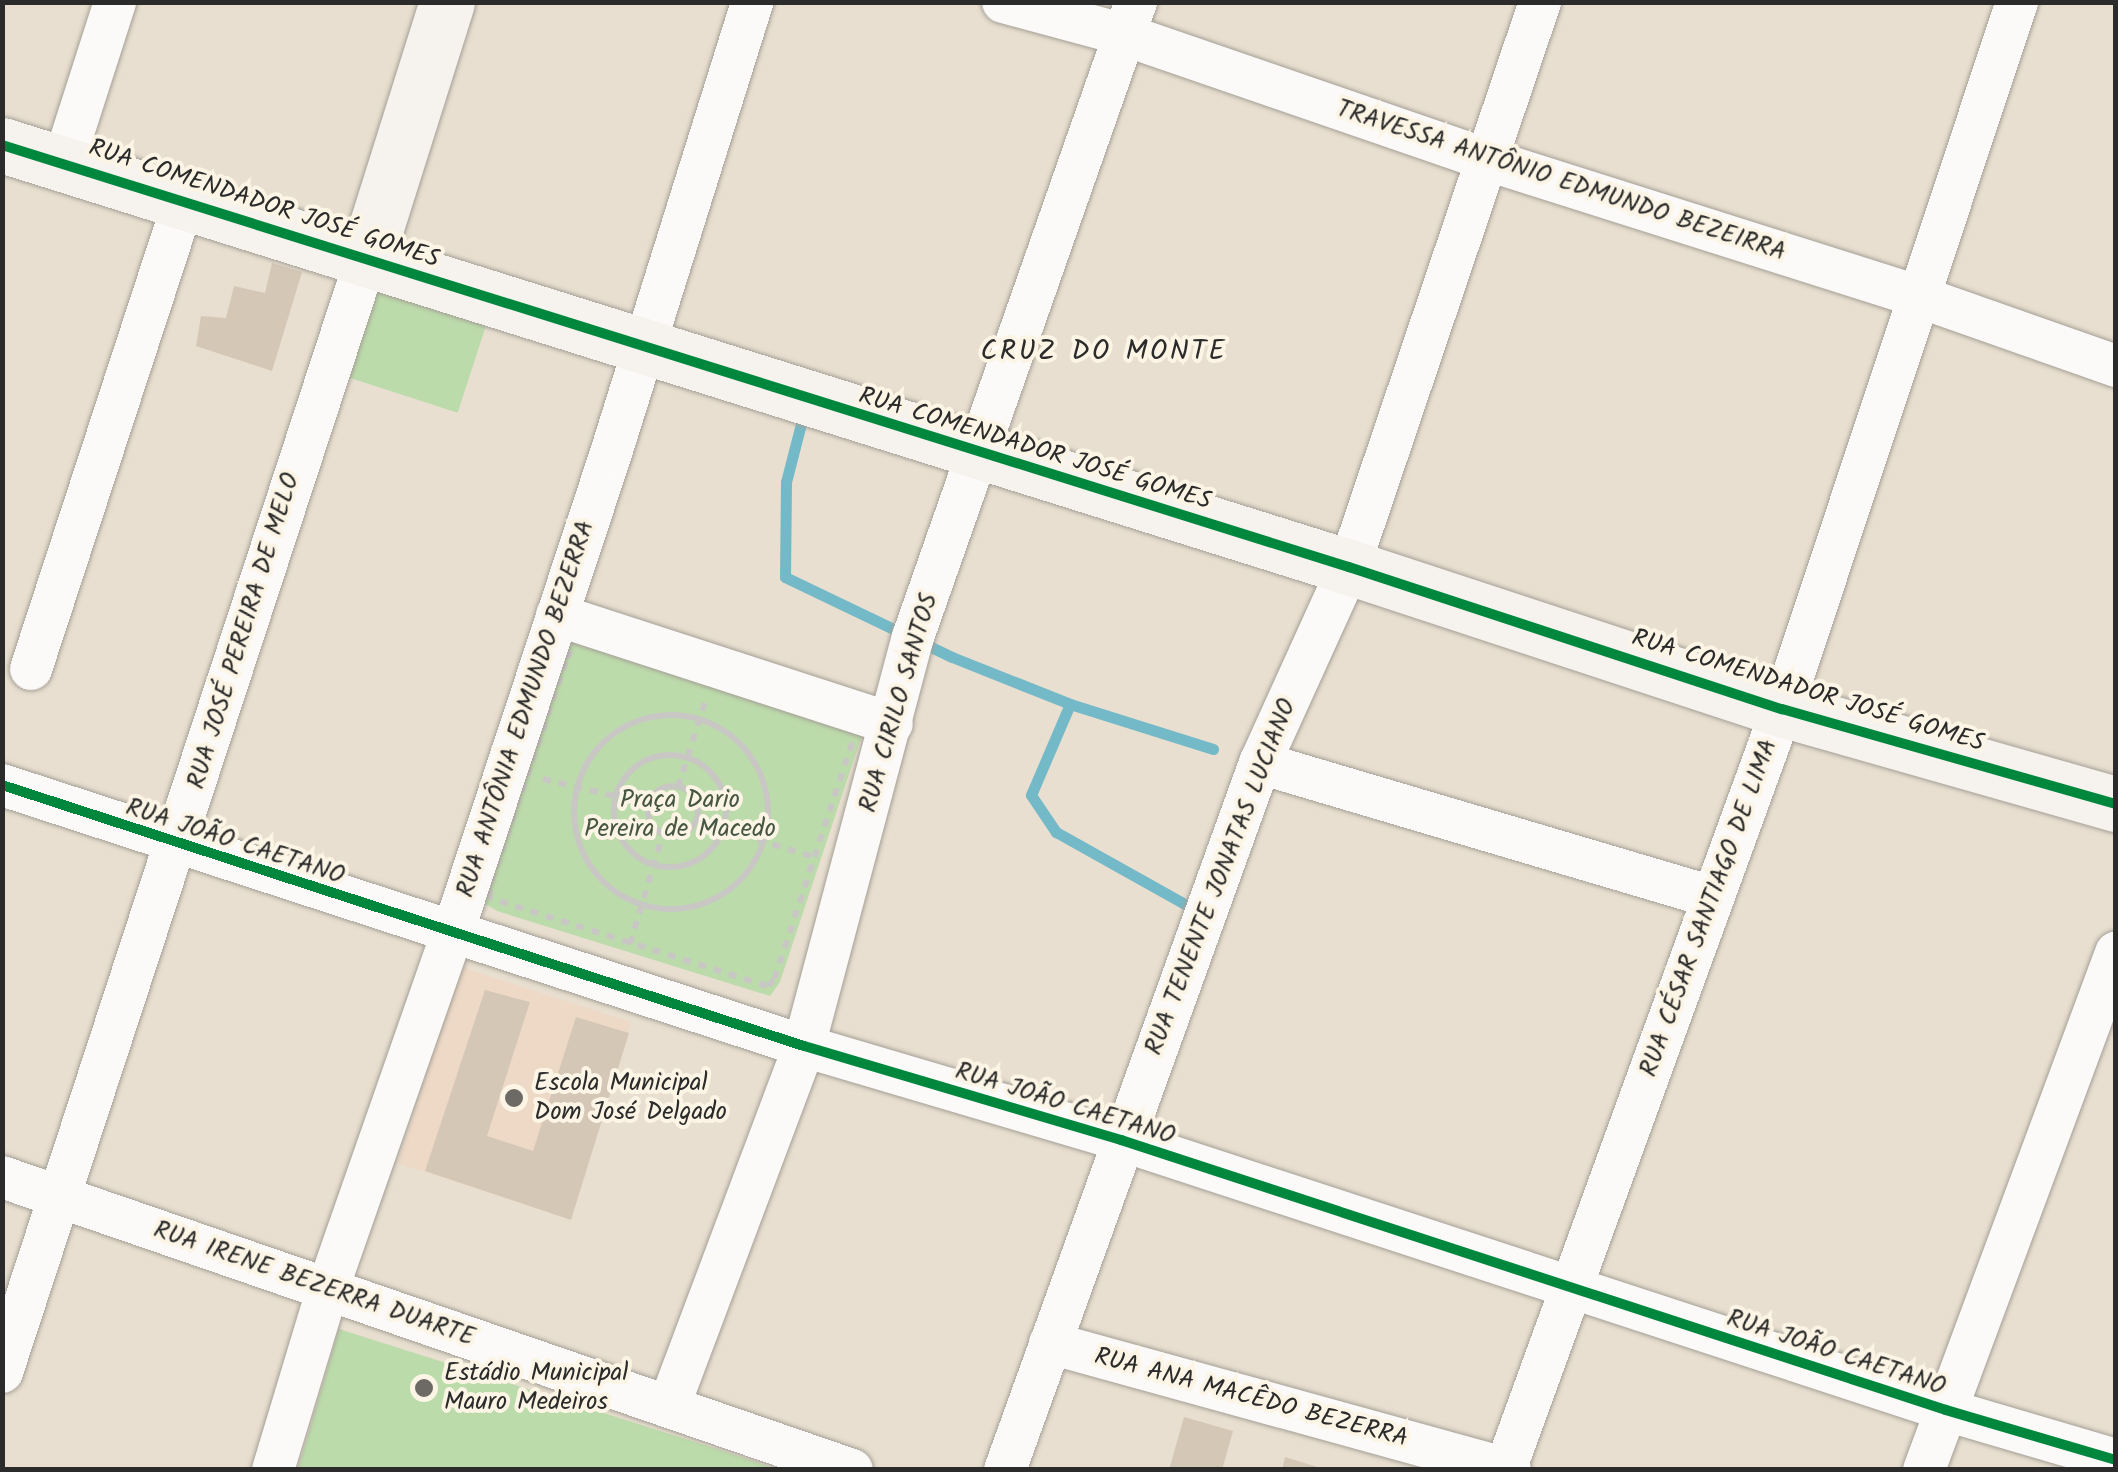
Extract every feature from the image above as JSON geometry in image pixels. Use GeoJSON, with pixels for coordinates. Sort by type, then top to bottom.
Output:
{"type":"FeatureCollection","features":[{"type":"Feature","properties":{"kind":"street"},"geometry":{"type":"LineString","coordinates":[[64,160],[114,2]]}},
{"type":"Feature","properties":{"kind":"street","name":"RUA JOSÉ PEREIRA DE MELO"},"geometry":{"type":"LineString","coordinates":[[2,1372],[57,1196],[177,845],[446,2]]}},
{"type":"Feature","properties":{"kind":"street","name":"RUA ANTÔNIA EDMUNDO BEZERRA"},"geometry":{"type":"LineString","coordinates":[[273,1470],[328,1288],[453,932],[558,615],[752,2]]}},
{"type":"Feature","properties":{"kind":"street","name":"TRAVESSA ANTÔNIO EDMUNDO BEZEIRRA"},"geometry":{"type":"LineString","coordinates":[[1004,2],[1130,19],[1485,159],[1917,296],[2116,366]]}},
{"type":"Feature","properties":{"kind":"street","name":"RUA TENENTE JONATAS LUCIANO"},"geometry":{"type":"LineString","coordinates":[[1005,1470],[1260,763],[1349,567],[1540,2]]}},
{"type":"Feature","properties":{"kind":"street","name":"RUA CÉSAR SANTIAGO DE LIMA"},"geometry":{"type":"LineString","coordinates":[[1507,1469],[1782,709],[2017,2]]}},
{"type":"Feature","properties":{"kind":"street","name":"RUA CIRILO SANTOS"},"geometry":{"type":"LineString","coordinates":[[669,1406],[804,1046],[914,637],[1130,19]]}},
{"type":"Feature","properties":{"kind":"street","name":"RUA COMENDADOR JOSÉ GOMES"},"geometry":{"type":"LineString","coordinates":[[2,145],[64,160],[977,454],[1349,567],[1782,709],[2116,804]]}},
{"type":"Feature","properties":{"kind":"street"},"geometry":{"type":"LineString","coordinates":[[31,668],[185,199]]}},
{"type":"Feature","properties":{"kind":"street"},"geometry":{"type":"LineString","coordinates":[[558,615],[892,724]]}},
{"type":"Feature","properties":{"kind":"street"},"geometry":{"type":"LineString","coordinates":[[1260,763],[1713,897]]}},
{"type":"Feature","properties":{"kind":"street","name":"RUA JOÃO CAETANO"},"geometry":{"type":"LineString","coordinates":[[2,785],[804,1046],[1121,1140],[1946,1410],[2116,1460]]}},
{"type":"Feature","properties":{"kind":"street"},"geometry":{"type":"LineString","coordinates":[[1924,1470],[2116,954]]}},
{"type":"Feature","properties":{"kind":"street","name":"RUA IRENE BEZERRA DUARTE"},"geometry":{"type":"LineString","coordinates":[[2,1178],[852,1470]]}},
{"type":"Feature","properties":{"kind":"street","name":"RUA ANA MACÊDO BEZERRA"},"geometry":{"type":"LineString","coordinates":[[1050,1343],[1507,1469]]}},
{"type":"Feature","properties":{"kind":"path"},"geometry":{"type":"LineString","coordinates":[[576,641],[712,680],[850,726],[852,743],[774,980],[768,986],[490,898],[488,890],[576,641]]}},
{"type":"Feature","properties":{"kind":"path"},"geometry":{"type":"LineString","coordinates":[[678,787],[712,680]]}},
{"type":"Feature","properties":{"kind":"path"},"geometry":{"type":"LineString","coordinates":[[678,714],[700,719],[734,738],[755,762],[767,794],[763,841],[757,859],[736,886],[708,903],[676,911],[642,906],[613,892],[590,868],[576,839],[573,808],[577,788],[595,750],[618,729],[647,717],[678,714]]}},
{"type":"Feature","properties":{"kind":"path"},"geometry":{"type":"LineString","coordinates":[[687,756],[704,764],[724,794],[724,828],[715,847],[700,859],[682,866],[654,866],[630,850],[619,834],[616,796],[635,766],[651,757],[687,756]]}},
{"type":"Feature","properties":{"kind":"path"},"geometry":{"type":"LineString","coordinates":[[527,775],[649,804]]}},
{"type":"Feature","properties":{"kind":"path"},"geometry":{"type":"LineString","coordinates":[[678,787],[695,799],[696,821],[684,834],[663,834],[650,822],[649,804],[658,791],[678,787]]}},
{"type":"Feature","properties":{"kind":"path"},"geometry":{"type":"LineString","coordinates":[[696,821],[814,857]]}},
{"type":"Feature","properties":{"kind":"path"},"geometry":{"type":"LineString","coordinates":[[630,944],[663,834]]}},
{"type":"Feature","properties":{"kind":"shaded area","name":"Escola Municipal Dom José Delgado"},"geometry":{"type":"Polygon","coordinates":[[[461,967],[631,1022],[568,1218],[397,1163],[461,967]]]}},
{"type":"Feature","properties":{"kind":"green space"},"geometry":{"type":"Polygon","coordinates":[[[369,281],[488,320],[458,413],[339,374],[369,281]]]}},
{"type":"Feature","properties":{"kind":"green space","name":"Praça Dario Pereira de Macedo"},"geometry":{"type":"Polygon","coordinates":[[[565,637],[863,732],[780,982],[770,996],[497,911],[479,900],[565,637]]]}},
{"type":"Feature","properties":{"kind":"green space","name":"Estádio Municipal Mauro Medeiros"},"geometry":{"type":"Polygon","coordinates":[[[339,1329],[714,1448],[777,1469],[298,1469],[339,1329]]]}},
{"type":"Feature","properties":{"kind":"building"},"geometry":{"type":"Polygon","coordinates":[[[272,263],[302,272],[272,371],[196,346],[201,316],[226,318],[234,286],[265,293],[272,263]]]}},
{"type":"Feature","properties":{"kind":"building","name":"Escola Municipal Dom José Delgado"},"geometry":{"type":"Polygon","coordinates":[[[485,990],[530,1002],[487,1136],[533,1151],[576,1017],[629,1033],[571,1220],[425,1171],[485,990]]]}},
{"type":"Feature","properties":{"kind":"building"},"geometry":{"type":"Polygon","coordinates":[[[1184,1417],[1233,1431],[1222,1470],[1169,1470],[1184,1417]]]}},
{"type":"Feature","properties":{"kind":"building"},"geometry":{"type":"Polygon","coordinates":[[[1285,1457],[1324,1469],[1282,1470],[1285,1457]]]}},
{"type":"Feature","properties":{"kind":"waterway"},"geometry":{"type":"LineString","coordinates":[[804,412],[786,482],[785,577],[952,657],[1070,704],[1031,795],[1056,832],[1185,904]]}},
{"type":"Feature","properties":{"kind":"waterway"},"geometry":{"type":"LineString","coordinates":[[1070,704],[1213,749]]}},
{"type":"Feature","properties":{"kind":"cycle path"},"geometry":{"type":"LineString","coordinates":[[2,145],[1349,567],[1782,709],[2116,804]]}},
{"type":"Feature","properties":{"kind":"cycle path"},"geometry":{"type":"LineString","coordinates":[[2,785],[804,1046],[1121,1140],[1946,1410],[2116,1460]]}},
{"type":"Feature","properties":{"kind":"place","name":"Escola Municipal Dom José Delgado"},"geometry":{"type":"Point","coordinates":[514,1098]}},
{"type":"Feature","properties":{"kind":"place","name":"Estádio Municipal Mauro Medeiros"},"geometry":{"type":"Point","coordinates":[424,1388]}},
{"type":"Feature","properties":{"kind":"district","name":"CRUZ DO MONTE"},"geometry":{"type":"Point","coordinates":[1104,352]}}]}
